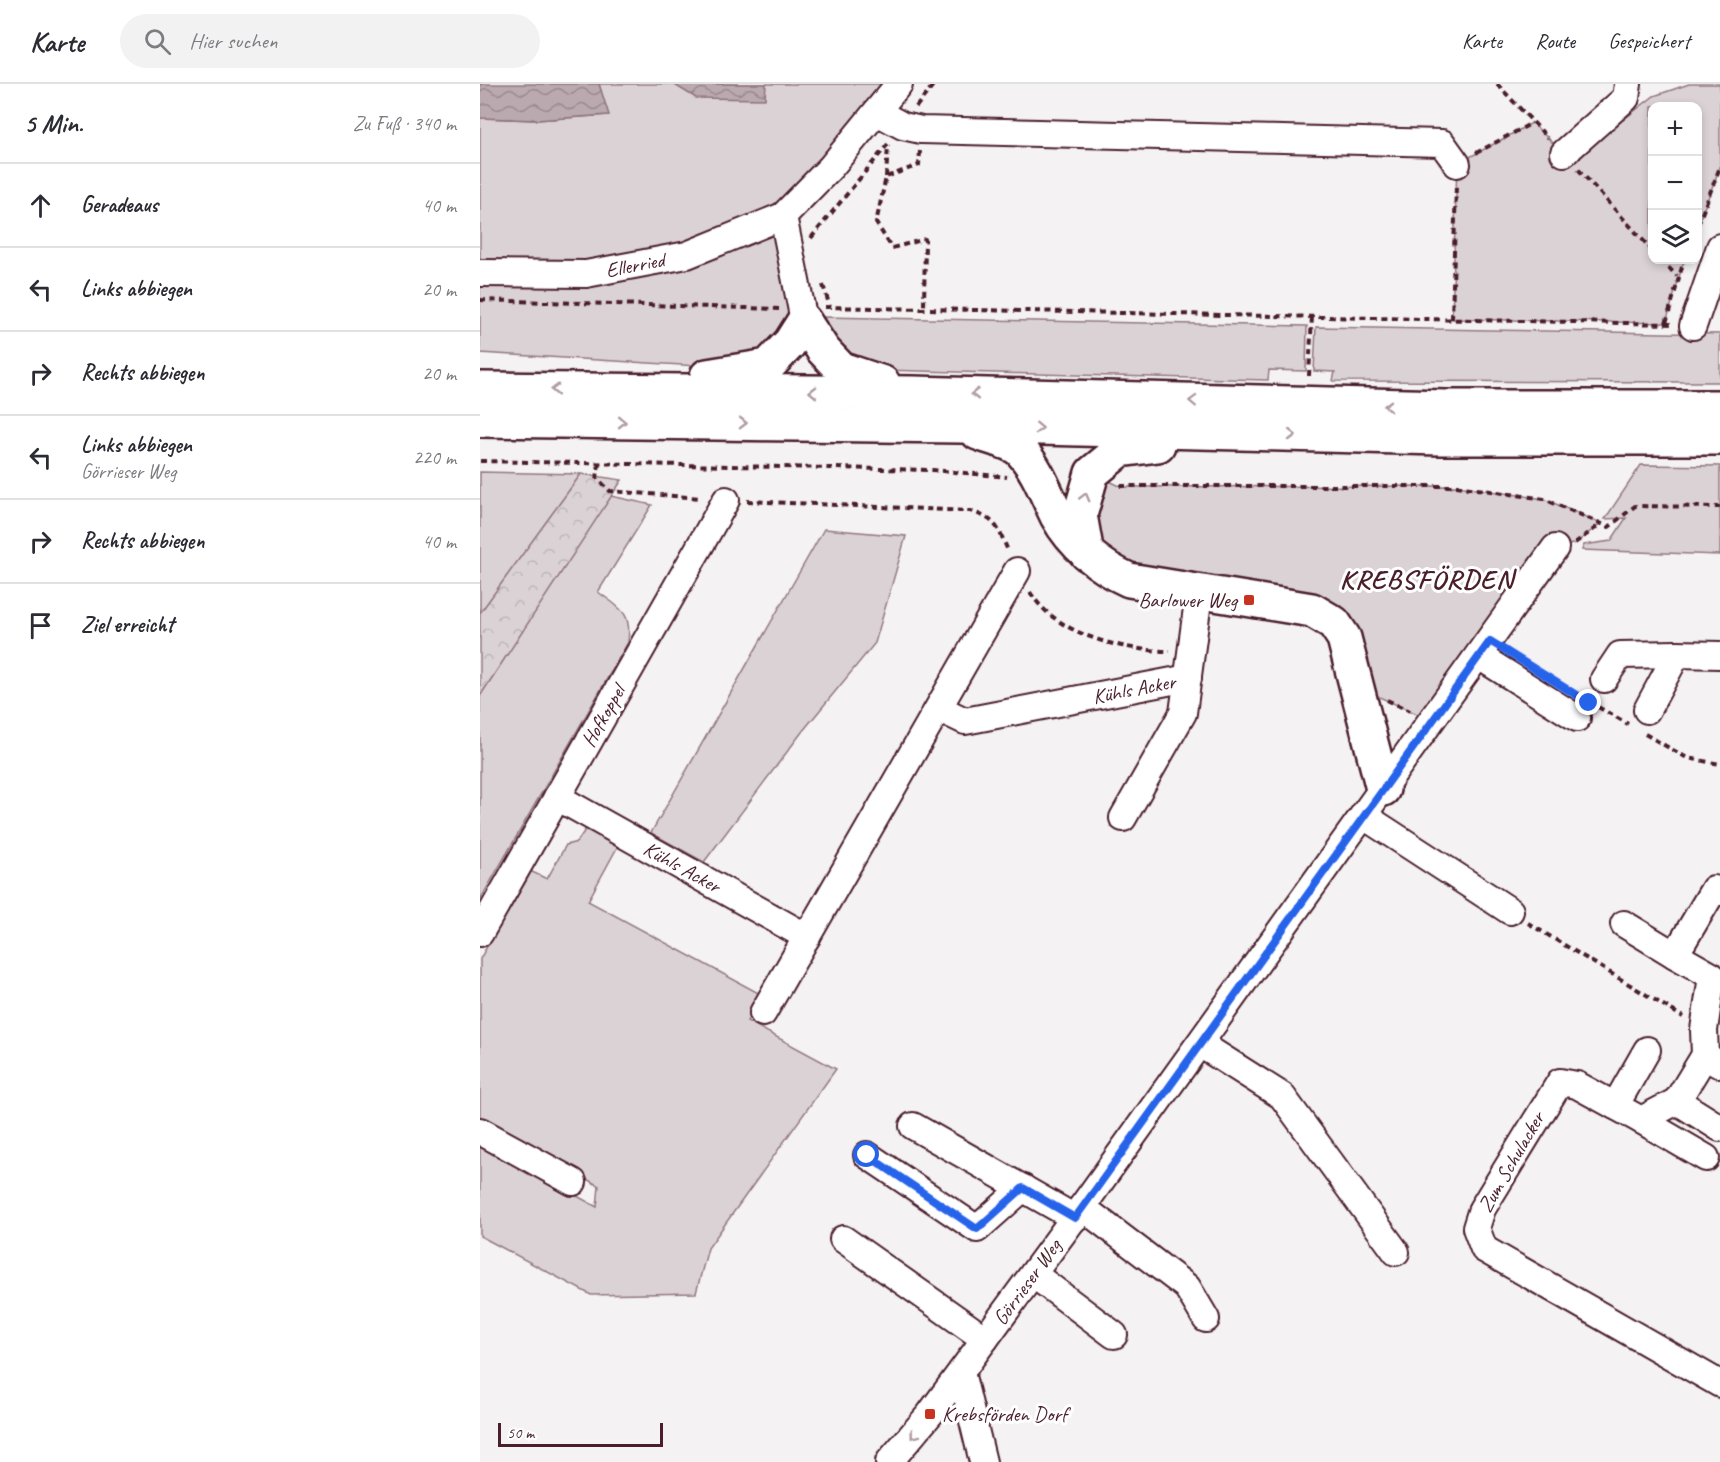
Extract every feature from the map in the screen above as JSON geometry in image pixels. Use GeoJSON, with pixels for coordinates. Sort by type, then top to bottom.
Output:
{"type":"FeatureCollection","features":[{"type":"Feature","properties":{"kind":"highway"},"geometry":{"type":"LineString","coordinates":[[603,390],[768,366],[790,344],[812,313]]}},
{"type":"Feature","properties":{"kind":"highway"},"geometry":{"type":"LineString","coordinates":[[812,313],[823,350],[841,369],[913,393]]}},
{"type":"Feature","properties":{"kind":"highway"},"geometry":{"type":"LineString","coordinates":[[1443,422],[1658,389],[1720,387]]}},
{"type":"Feature","properties":{"kind":"highway"},"geometry":{"type":"LineString","coordinates":[[480,389],[913,393],[1720,438]]}},
{"type":"Feature","properties":{"kind":"highway"},"geometry":{"type":"LineString","coordinates":[[1087,554],[1080,515],[1092,473],[1120,450],[1234,434],[1720,407]]}},
{"type":"Feature","properties":{"kind":"highway"},"geometry":{"type":"LineString","coordinates":[[480,420],[960,426],[1234,434]]}},
{"type":"Feature","properties":{"kind":"highway"},"geometry":{"type":"LineString","coordinates":[[1443,422],[1645,457],[1720,456]]}},
{"type":"Feature","properties":{"kind":"highway"},"geometry":{"type":"LineString","coordinates":[[960,426],[1019,449],[1039,476],[1059,519],[1087,554],[1104,569],[1129,580],[1312,610],[1334,622],[1344,638],[1383,789]]}},
{"type":"Feature","properties":{"kind":"street","name":"Ellerried"},"geometry":{"type":"LineString","coordinates":[[480,273],[586,274],[687,255],[783,216],[877,112],[899,84]]}},
{"type":"Feature","properties":{"kind":"street"},"geometry":{"type":"LineString","coordinates":[[1564,153],[1626,98],[1628,84]]}},
{"type":"Feature","properties":{"kind":"street"},"geometry":{"type":"LineString","coordinates":[[877,112],[912,128],[1442,142],[1456,164]]}},
{"type":"Feature","properties":{"kind":"street"},"geometry":{"type":"LineString","coordinates":[[783,216],[812,313]]}},
{"type":"Feature","properties":{"kind":"street"},"geometry":{"type":"LineString","coordinates":[[1693,326],[1720,247]]}},
{"type":"Feature","properties":{"kind":"street","name":"Hofkoppel"},"geometry":{"type":"LineString","coordinates":[[480,933],[726,500]]}},
{"type":"Feature","properties":{"kind":"street","name":"Görrieser Weg"},"geometry":{"type":"LineString","coordinates":[[889,1462],[906,1445],[1079,1212],[1555,548]]}},
{"type":"Feature","properties":{"kind":"street"},"geometry":{"type":"LineString","coordinates":[[763,1013],[940,710],[1017,571]]}},
{"type":"Feature","properties":{"kind":"street","name":"Kühls Acker"},"geometry":{"type":"LineString","coordinates":[[1124,818],[1184,713],[1199,593]]}},
{"type":"Feature","properties":{"kind":"street"},"geometry":{"type":"LineString","coordinates":[[1647,710],[1677,654]]}},
{"type":"Feature","properties":{"kind":"street"},"geometry":{"type":"LineString","coordinates":[[1604,678],[1620,655],[1720,655]]}},
{"type":"Feature","properties":{"kind":"street"},"geometry":{"type":"LineString","coordinates":[[1479,656],[1583,710]]}},
{"type":"Feature","properties":{"kind":"street","name":"Kühls Acker"},"geometry":{"type":"LineString","coordinates":[[940,710],[965,721],[1188,678]]}},
{"type":"Feature","properties":{"kind":"street","name":"Kühls Acker"},"geometry":{"type":"LineString","coordinates":[[557,797],[807,938]]}},
{"type":"Feature","properties":{"kind":"street"},"geometry":{"type":"LineString","coordinates":[[1364,816],[1510,911]]}},
{"type":"Feature","properties":{"kind":"street"},"geometry":{"type":"LineString","coordinates":[[1675,955],[1714,889],[1720,892]]}},
{"type":"Feature","properties":{"kind":"street"},"geometry":{"type":"LineString","coordinates":[[1624,924],[1712,976],[1704,1030],[1713,1060],[1677,1101],[1641,1120]]}},
{"type":"Feature","properties":{"kind":"street"},"geometry":{"type":"LineString","coordinates":[[1200,1044],[1282,1096],[1396,1252]]}},
{"type":"Feature","properties":{"kind":"street"},"geometry":{"type":"LineString","coordinates":[[1615,1106],[1647,1050]]}},
{"type":"Feature","properties":{"kind":"street","name":"Zum Schulacker"},"geometry":{"type":"LineString","coordinates":[[1706,1158],[1577,1084],[1560,1082],[1482,1209],[1476,1228],[1484,1249],[1720,1384]]}},
{"type":"Feature","properties":{"kind":"street"},"geometry":{"type":"LineString","coordinates":[[1677,1101],[1720,1128]]}},
{"type":"Feature","properties":{"kind":"street"},"geometry":{"type":"LineString","coordinates":[[913,1126],[1023,1188],[1079,1212],[1187,1287],[1206,1319]]}},
{"type":"Feature","properties":{"kind":"street"},"geometry":{"type":"LineString","coordinates":[[480,1131],[573,1182]]}},
{"type":"Feature","properties":{"kind":"street"},"geometry":{"type":"LineString","coordinates":[[867,1155],[977,1229],[1023,1188]]}},
{"type":"Feature","properties":{"kind":"street"},"geometry":{"type":"LineString","coordinates":[[843,1239],[985,1339]]}},
{"type":"Feature","properties":{"kind":"street"},"geometry":{"type":"LineString","coordinates":[[1033,1274],[1114,1335]]}},
{"type":"Feature","properties":{"kind":"street"},"geometry":{"type":"LineString","coordinates":[[961,1372],[983,1462]]}},
{"type":"Feature","properties":{"kind":"path"},"geometry":{"type":"LineString","coordinates":[[809,240],[912,128],[934,84]]}},
{"type":"Feature","properties":{"kind":"path"},"geometry":{"type":"LineString","coordinates":[[1452,319],[1456,164],[1532,123]]}},
{"type":"Feature","properties":{"kind":"path"},"geometry":{"type":"LineString","coordinates":[[912,128],[919,165],[886,177],[876,223],[892,248],[925,239],[924,308]]}},
{"type":"Feature","properties":{"kind":"path"},"geometry":{"type":"LineString","coordinates":[[1702,214],[1720,167]]}},
{"type":"Feature","properties":{"kind":"path"},"geometry":{"type":"LineString","coordinates":[[1666,264],[1677,276]]}},
{"type":"Feature","properties":{"kind":"path"},"geometry":{"type":"LineString","coordinates":[[1666,323],[1677,276],[1682,264]]}},
{"type":"Feature","properties":{"kind":"path"},"geometry":{"type":"LineString","coordinates":[[812,313],[819,274]]}},
{"type":"Feature","properties":{"kind":"path"},"geometry":{"type":"LineString","coordinates":[[480,300],[812,313],[924,308],[1666,323],[1693,326]]}},
{"type":"Feature","properties":{"kind":"path"},"geometry":{"type":"LineString","coordinates":[[1309,376],[1312,316]]}},
{"type":"Feature","properties":{"kind":"path"},"geometry":{"type":"LineString","coordinates":[[480,461],[933,470],[1015,478]]}},
{"type":"Feature","properties":{"kind":"path"},"geometry":{"type":"LineString","coordinates":[[600,463],[597,478],[610,491],[629,494],[970,511],[988,516],[997,525],[1017,571],[1037,603],[1059,621],[1096,638],[1138,649],[1192,651]]}},
{"type":"Feature","properties":{"kind":"path"},"geometry":{"type":"LineString","coordinates":[[1092,473],[1122,487],[1457,486],[1544,499],[1609,526],[1635,506],[1720,507]]}},
{"type":"Feature","properties":{"kind":"path"},"geometry":{"type":"LineString","coordinates":[[1357,687],[1433,721]]}},
{"type":"Feature","properties":{"kind":"path"},"geometry":{"type":"LineString","coordinates":[[1583,710],[1687,758],[1720,764]]}},
{"type":"Feature","properties":{"kind":"path"},"geometry":{"type":"LineString","coordinates":[[1510,911],[1704,1030]]}},
{"type":"Feature","properties":{"kind":"green space"},"geometry":{"type":"Polygon","coordinates":[[[599,84],[899,84],[783,216],[803,310],[770,351],[716,367],[480,353],[480,118],[536,120],[608,115],[599,84]]]}},
{"type":"Feature","properties":{"kind":"green space"},"geometry":{"type":"Polygon","coordinates":[[[1689,84],[1720,84],[1720,167],[1702,214],[1702,102],[1648,102],[1648,264],[1683,264],[1666,323],[1452,319],[1457,164],[1532,123],[1571,160],[1654,96],[1689,84]]]}},
{"type":"Feature","properties":{"kind":"green space"},"geometry":{"type":"Polygon","coordinates":[[[821,317],[1307,326],[1306,371],[1269,370],[1268,380],[882,370],[837,350],[821,317]]]}},
{"type":"Feature","properties":{"kind":"green space"},"geometry":{"type":"Polygon","coordinates":[[[1316,327],[1720,334],[1720,382],[1333,381],[1335,372],[1314,371],[1316,327]]]}},
{"type":"Feature","properties":{"kind":"green space"},"geometry":{"type":"Polygon","coordinates":[[[1641,465],[1720,466],[1720,555],[1582,550],[1584,545],[1611,541],[1626,518],[1605,519],[1641,465]]]}},
{"type":"Feature","properties":{"kind":"green space"},"geometry":{"type":"Polygon","coordinates":[[[480,472],[581,474],[480,613],[480,472]]]}},
{"type":"Feature","properties":{"kind":"green space"},"geometry":{"type":"Polygon","coordinates":[[[1092,473],[1122,487],[1457,486],[1544,499],[1601,523],[1576,543],[1555,549],[1433,721],[1357,687],[1344,638],[1087,554],[1092,473]]]}},
{"type":"Feature","properties":{"kind":"green space"},"geometry":{"type":"Polygon","coordinates":[[[581,474],[622,480],[480,696],[480,613],[581,474]]]}},
{"type":"Feature","properties":{"kind":"green space"},"geometry":{"type":"Polygon","coordinates":[[[611,496],[652,505],[598,592],[618,607],[626,617],[628,642],[480,900],[480,696],[611,496]]]}},
{"type":"Feature","properties":{"kind":"green space"},"geometry":{"type":"Polygon","coordinates":[[[824,529],[906,536],[875,643],[802,732],[704,862],[651,833],[824,529]]]}},
{"type":"Feature","properties":{"kind":"green space"},"geometry":{"type":"Polygon","coordinates":[[[587,827],[619,844],[588,901],[764,996],[747,1021],[836,1069],[708,1248],[696,1293],[591,1295],[480,1236],[480,1143],[597,1207],[599,1186],[480,1119],[480,959],[530,871],[547,879],[566,845],[577,842],[587,827]]]}},
{"type":"Feature","properties":{"kind":"water"},"geometry":{"type":"Polygon","coordinates":[[[480,84],[599,84],[609,115],[536,120],[480,118],[480,84]]]}},
{"type":"Feature","properties":{"kind":"water"},"geometry":{"type":"Polygon","coordinates":[[[673,84],[766,84],[765,99],[696,98],[673,84]]]}},
{"type":"Feature","properties":{"kind":"place","name":"Barlower Weg"},"geometry":{"type":"Point","coordinates":[1249,600]}},
{"type":"Feature","properties":{"kind":"place","name":"Krebsförden Dorf"},"geometry":{"type":"Point","coordinates":[930,1414]}},
{"type":"Feature","properties":{"kind":"district","name":"KREBSFÖRDEN"},"geometry":{"type":"Point","coordinates":[1427,579]}},
{"type":"Feature","properties":{"kind":"route"},"geometry":{"type":"LineString","coordinates":[[867,1155],[977,1229],[1023,1188],[1075,1218],[1490,641],[1589,703]]}}]}
